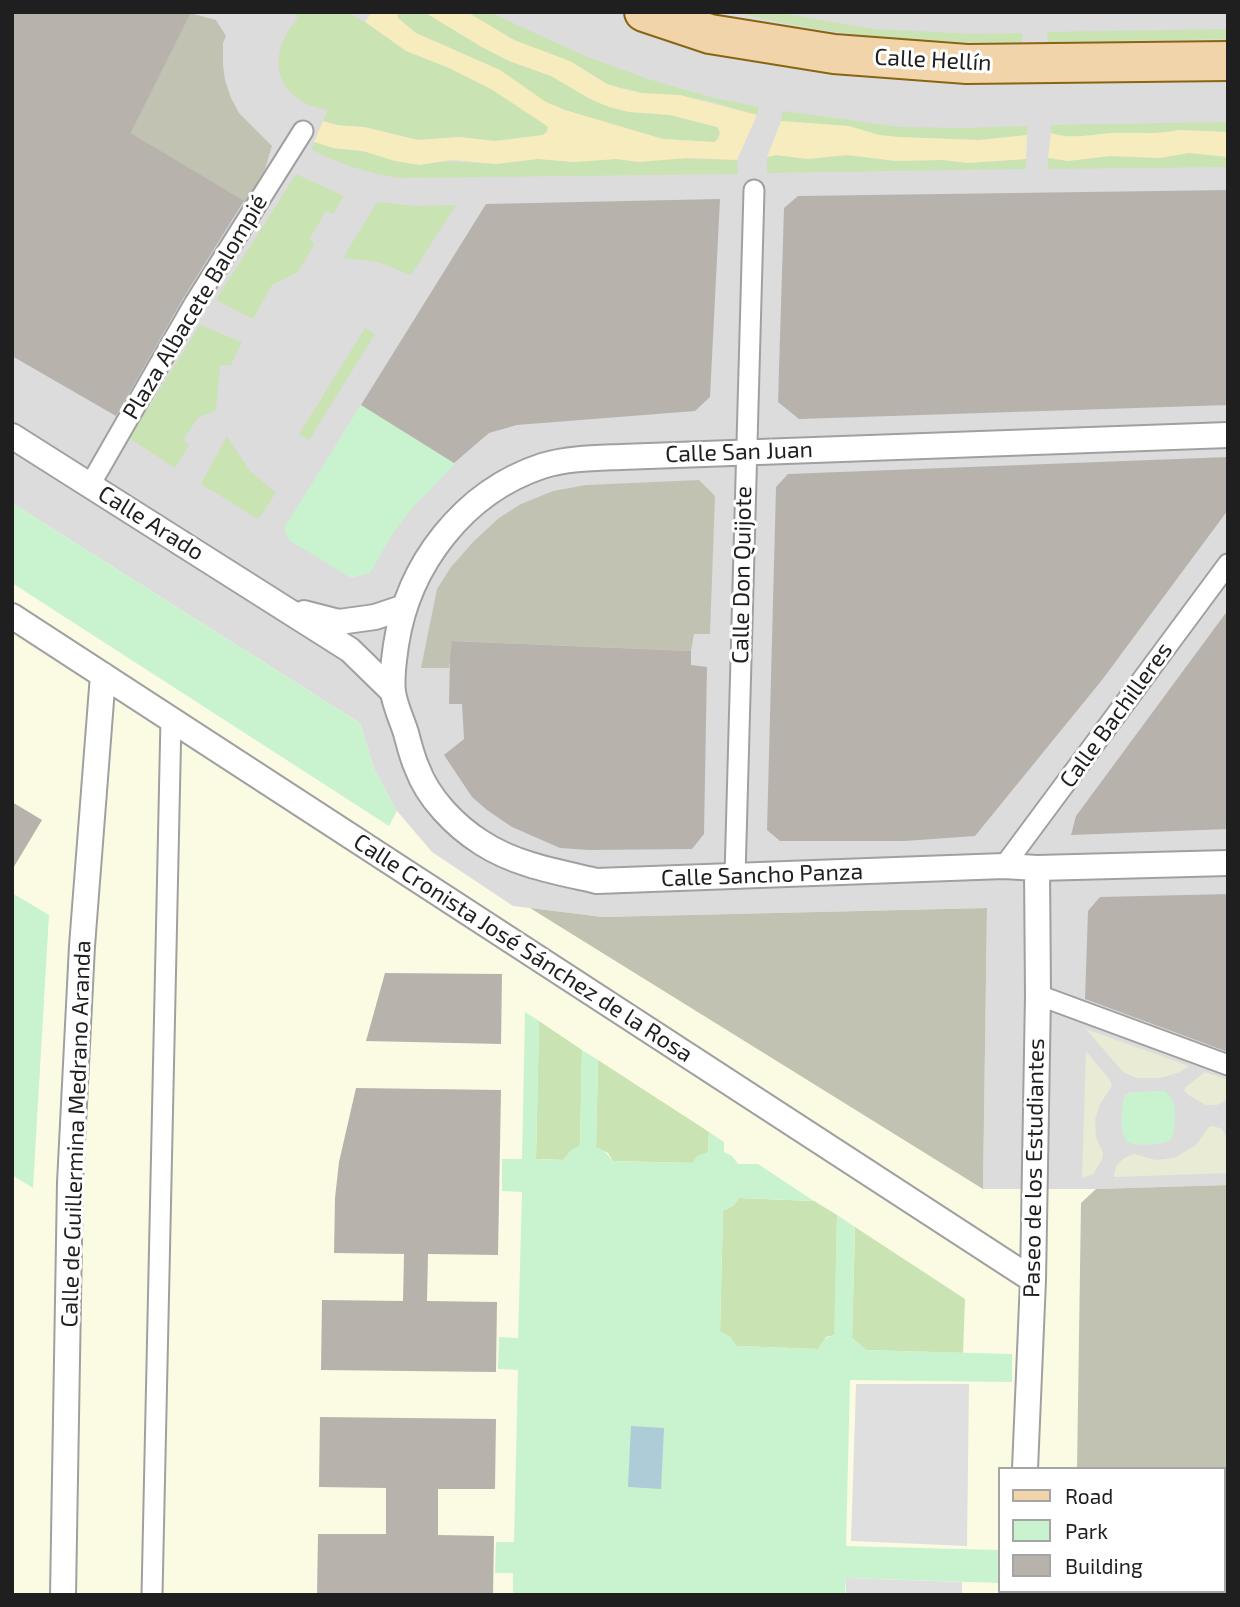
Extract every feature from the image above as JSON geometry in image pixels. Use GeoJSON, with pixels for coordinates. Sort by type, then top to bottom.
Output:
{"type":"FeatureCollection","features":[{"type":"Feature","properties":{"kind":"main road","name":"Calle Hellín"},"geometry":{"type":"LineString","coordinates":[[644,12],[710,34],[834,54],[967,64],[1228,61]]}},
{"type":"Feature","properties":{"kind":"street","name":"Plaza Albacete Balompié"},"geometry":{"type":"LineString","coordinates":[[90,485],[194,304],[303,131]]}},
{"type":"Feature","properties":{"kind":"street","name":"Calle Don Quijote"},"geometry":{"type":"LineString","coordinates":[[735,876],[754,190]]}},
{"type":"Feature","properties":{"kind":"street","name":"Calle San Juan"},"geometry":{"type":"LineString","coordinates":[[393,692],[393,663],[399,623],[414,581],[427,558],[478,499],[544,465],[581,459],[621,457],[1228,435]]}},
{"type":"Feature","properties":{"kind":"street","name":"Calle Arado"},"geometry":{"type":"LineString","coordinates":[[12,436],[350,650],[393,692]]}},
{"type":"Feature","properties":{"kind":"street","name":"Calle Bachilleres"},"geometry":{"type":"LineString","coordinates":[[1004,866],[1228,564]]}},
{"type":"Feature","properties":{"kind":"street","name":"Calle Arado"},"geometry":{"type":"LineString","coordinates":[[289,610],[339,622],[374,617],[405,607]]}},
{"type":"Feature","properties":{"kind":"street","name":"Calle Cronista José Sánchez de la Rosa"},"geometry":{"type":"LineString","coordinates":[[12,616],[1033,1280]]}},
{"type":"Feature","properties":{"kind":"street","name":"Calle de Guillermina Medrano Aranda"},"geometry":{"type":"LineString","coordinates":[[63,1595],[70,1183],[82,946],[103,675]]}},
{"type":"Feature","properties":{"kind":"street","name":"Calle Sancho Panza"},"geometry":{"type":"LineString","coordinates":[[393,692],[417,770],[443,810],[482,843],[532,866],[597,881],[1004,866],[1037,868],[1228,863]]}},
{"type":"Feature","properties":{"kind":"street"},"geometry":{"type":"LineString","coordinates":[[152,1595],[171,719]]}},
{"type":"Feature","properties":{"kind":"street","name":"Paseo de los Estudiantes"},"geometry":{"type":"LineString","coordinates":[[1025,1467],[1033,1280],[1038,995],[1037,868]]}},
{"type":"Feature","properties":{"kind":"street"},"geometry":{"type":"LineString","coordinates":[[1038,995],[1228,1065]]}},
{"type":"Feature","properties":{"kind":"shaded area"},"geometry":{"type":"Polygon","coordinates":[[[12,12],[1228,12],[1228,1595],[12,1595],[12,12]]]}},
{"type":"Feature","properties":{"kind":"shaded area"},"geometry":{"type":"Polygon","coordinates":[[[190,13],[216,20],[226,36],[223,43],[223,65],[231,98],[239,113],[272,146],[265,169],[246,203],[131,133],[190,13]]]}},
{"type":"Feature","properties":{"kind":"shaded area"},"geometry":{"type":"Polygon","coordinates":[[[699,480],[715,496],[710,634],[694,634],[691,651],[453,641],[449,668],[421,668],[437,589],[451,567],[499,518],[521,504],[553,491],[586,485],[699,480]]]}},
{"type":"Feature","properties":{"kind":"shaded area"},"geometry":{"type":"Polygon","coordinates":[[[12,503],[360,723],[374,769],[397,811],[432,852],[513,906],[603,917],[987,908],[983,1189],[1228,1185],[1228,1595],[12,1595],[12,503]]]}},
{"type":"Feature","properties":{"kind":"shaded area"},"geometry":{"type":"Polygon","coordinates":[[[530,908],[603,917],[987,908],[983,1189],[530,908]]]}},
{"type":"Feature","properties":{"kind":"shaded area"},"geometry":{"type":"Polygon","coordinates":[[[1086,1029],[1189,1066],[1180,1072],[1160,1078],[1136,1078],[1123,1072],[1086,1029]]]}},
{"type":"Feature","properties":{"kind":"shaded area"},"geometry":{"type":"Polygon","coordinates":[[[1086,1051],[1112,1086],[1100,1104],[1095,1120],[1096,1137],[1103,1153],[1102,1160],[1093,1174],[1082,1178],[1086,1051]]]}},
{"type":"Feature","properties":{"kind":"shaded area"},"geometry":{"type":"Polygon","coordinates":[[[1205,1072],[1228,1080],[1228,1099],[1217,1105],[1206,1105],[1188,1095],[1184,1090],[1186,1087],[1205,1072]]]}},
{"type":"Feature","properties":{"kind":"shaded area"},"geometry":{"type":"Polygon","coordinates":[[[1209,1127],[1222,1129],[1228,1141],[1228,1173],[1114,1177],[1116,1166],[1124,1158],[1134,1154],[1156,1160],[1174,1158],[1196,1145],[1209,1127]]]}},
{"type":"Feature","properties":{"kind":"shaded area"},"geometry":{"type":"Polygon","coordinates":[[[1228,1185],[1228,1511],[1226,1467],[1077,1467],[1081,1203],[1096,1189],[1228,1185]]]}},
{"type":"Feature","properties":{"kind":"shaded area"},"geometry":{"type":"Polygon","coordinates":[[[856,1384],[969,1384],[967,1546],[851,1541],[856,1384]]]}},
{"type":"Feature","properties":{"kind":"shaded area"},"geometry":{"type":"Polygon","coordinates":[[[1228,1511],[1228,1595],[1077,1595],[1226,1593],[1228,1511]]]}},
{"type":"Feature","properties":{"kind":"shaded area"},"geometry":{"type":"Polygon","coordinates":[[[846,1578],[962,1582],[962,1595],[846,1595],[846,1578]]]}},
{"type":"Feature","properties":{"kind":"green space"},"geometry":{"type":"Polygon","coordinates":[[[293,12],[348,12],[383,33],[406,51],[491,89],[548,127],[547,131],[543,135],[495,141],[459,137],[418,140],[364,127],[323,121],[328,110],[301,101],[291,93],[280,73],[280,50],[298,19],[293,12]]]}},
{"type":"Feature","properties":{"kind":"green space"},"geometry":{"type":"Polygon","coordinates":[[[397,12],[424,12],[509,61],[551,76],[609,107],[629,112],[670,115],[717,127],[720,135],[714,142],[663,139],[565,110],[546,102],[500,70],[416,33],[398,18],[397,12]]]}},
{"type":"Feature","properties":{"kind":"green space"},"geometry":{"type":"Polygon","coordinates":[[[467,12],[489,12],[585,56],[648,79],[714,98],[759,107],[757,115],[706,100],[642,93],[607,84],[582,68],[514,40],[467,12]]]}},
{"type":"Feature","properties":{"kind":"green space"},"geometry":{"type":"Polygon","coordinates":[[[735,12],[775,12],[874,29],[975,34],[1022,33],[1022,42],[949,42],[877,37],[806,27],[735,12]]]}},
{"type":"Feature","properties":{"kind":"green space"},"geometry":{"type":"Polygon","coordinates":[[[1228,29],[1228,39],[1048,42],[1047,32],[1228,29]]]}},
{"type":"Feature","properties":{"kind":"green space"},"geometry":{"type":"Polygon","coordinates":[[[783,111],[900,127],[1027,126],[1027,135],[979,140],[899,137],[879,135],[849,126],[781,121],[783,111]]]}},
{"type":"Feature","properties":{"kind":"green space"},"geometry":{"type":"Polygon","coordinates":[[[1228,122],[1228,132],[1179,130],[1142,135],[1117,133],[1071,137],[1051,133],[1051,125],[1228,122]]]}},
{"type":"Feature","properties":{"kind":"green space"},"geometry":{"type":"Polygon","coordinates":[[[314,142],[333,148],[373,153],[495,164],[538,159],[574,162],[616,159],[639,162],[676,158],[737,160],[738,174],[401,178],[366,171],[334,160],[312,150],[314,142]]]}},
{"type":"Feature","properties":{"kind":"green space"},"geometry":{"type":"Polygon","coordinates":[[[1189,153],[1228,157],[1228,167],[1048,169],[1048,158],[1068,161],[1110,156],[1159,158],[1189,153]]]}},
{"type":"Feature","properties":{"kind":"green space"},"geometry":{"type":"Polygon","coordinates":[[[776,155],[808,159],[847,155],[896,161],[943,160],[968,163],[1026,159],[1026,169],[767,173],[767,157],[776,155]]]}},
{"type":"Feature","properties":{"kind":"green space"},"geometry":{"type":"Polygon","coordinates":[[[296,174],[344,196],[333,214],[326,211],[310,238],[314,245],[298,272],[272,285],[253,319],[216,300],[296,174]]]}},
{"type":"Feature","properties":{"kind":"green space"},"geometry":{"type":"Polygon","coordinates":[[[377,202],[415,206],[456,205],[411,275],[378,262],[343,258],[377,202]]]}},
{"type":"Feature","properties":{"kind":"green space"},"geometry":{"type":"Polygon","coordinates":[[[200,325],[242,342],[231,365],[220,365],[216,410],[199,417],[183,439],[189,445],[175,468],[129,438],[200,325]]]}},
{"type":"Feature","properties":{"kind":"green space"},"geometry":{"type":"Polygon","coordinates":[[[365,328],[375,334],[309,440],[299,434],[365,328]]]}},
{"type":"Feature","properties":{"kind":"green space"},"geometry":{"type":"Polygon","coordinates":[[[362,403],[455,464],[413,507],[393,533],[370,573],[351,578],[289,540],[284,528],[362,403]]]}},
{"type":"Feature","properties":{"kind":"green space"},"geometry":{"type":"Polygon","coordinates":[[[227,436],[249,470],[276,493],[258,519],[201,484],[227,436]]]}},
{"type":"Feature","properties":{"kind":"green space"},"geometry":{"type":"Polygon","coordinates":[[[12,503],[360,723],[374,769],[397,811],[389,826],[12,583],[12,503]]]}},
{"type":"Feature","properties":{"kind":"green space"},"geometry":{"type":"Polygon","coordinates":[[[12,893],[49,915],[33,1188],[12,1175],[12,893]]]}},
{"type":"Feature","properties":{"kind":"green space"},"geometry":{"type":"Polygon","coordinates":[[[525,1012],[539,1021],[536,1159],[563,1160],[570,1151],[580,1145],[582,1050],[598,1060],[596,1147],[603,1150],[613,1161],[692,1163],[697,1156],[708,1152],[709,1132],[724,1142],[724,1152],[732,1156],[738,1164],[758,1164],[814,1201],[739,1198],[734,1205],[723,1211],[720,1331],[731,1337],[736,1346],[818,1349],[824,1339],[834,1335],[837,1215],[855,1227],[852,1338],[866,1350],[1012,1354],[1012,1382],[850,1380],[846,1546],[998,1550],[998,1583],[846,1578],[845,1595],[513,1595],[513,1573],[495,1573],[496,1542],[514,1542],[518,1370],[498,1369],[499,1337],[518,1338],[522,1192],[502,1191],[502,1159],[522,1159],[525,1012]]]}},
{"type":"Feature","properties":{"kind":"green space"},"geometry":{"type":"Polygon","coordinates":[[[539,1021],[582,1050],[580,1146],[563,1160],[536,1159],[539,1021]]]}},
{"type":"Feature","properties":{"kind":"green space"},"geometry":{"type":"Polygon","coordinates":[[[598,1060],[709,1132],[708,1152],[692,1163],[613,1161],[608,1153],[596,1147],[598,1060]]]}},
{"type":"Feature","properties":{"kind":"green space"},"geometry":{"type":"Polygon","coordinates":[[[1164,1091],[1172,1100],[1175,1113],[1171,1140],[1149,1144],[1128,1142],[1122,1127],[1125,1095],[1132,1092],[1164,1091]]]}},
{"type":"Feature","properties":{"kind":"green space"},"geometry":{"type":"Polygon","coordinates":[[[739,1198],[814,1201],[837,1215],[835,1335],[826,1337],[818,1349],[736,1346],[720,1332],[723,1211],[734,1205],[739,1198]]]}},
{"type":"Feature","properties":{"kind":"green space"},"geometry":{"type":"Polygon","coordinates":[[[855,1227],[965,1299],[963,1353],[866,1350],[852,1338],[855,1227]]]}},
{"type":"Feature","properties":{"kind":"sand"},"geometry":{"type":"Polygon","coordinates":[[[372,12],[397,12],[398,18],[416,33],[500,70],[546,102],[663,139],[714,142],[720,132],[717,127],[670,115],[629,112],[609,107],[551,76],[509,61],[424,12],[467,12],[514,40],[570,61],[607,84],[642,93],[680,95],[757,115],[737,160],[688,158],[639,162],[616,159],[574,162],[538,159],[496,164],[452,160],[419,165],[314,142],[323,121],[364,127],[418,140],[459,137],[495,141],[543,135],[547,132],[548,127],[491,89],[406,51],[365,22],[372,12]]]}},
{"type":"Feature","properties":{"kind":"sand"},"geometry":{"type":"Polygon","coordinates":[[[781,121],[849,126],[879,135],[899,137],[979,140],[1027,135],[1026,159],[968,163],[943,160],[896,161],[847,155],[808,159],[776,155],[767,157],[781,121]]]}},
{"type":"Feature","properties":{"kind":"sand"},"geometry":{"type":"Polygon","coordinates":[[[1179,130],[1228,132],[1228,157],[1189,153],[1159,158],[1110,156],[1068,161],[1048,158],[1051,133],[1074,136],[1179,130]]]}},
{"type":"Feature","properties":{"kind":"water"},"geometry":{"type":"Polygon","coordinates":[[[631,1426],[664,1428],[661,1489],[628,1487],[631,1426]]]}},
{"type":"Feature","properties":{"kind":"building"},"geometry":{"type":"Polygon","coordinates":[[[12,12],[191,12],[131,133],[244,201],[184,297],[116,416],[12,356],[12,12]]]}},
{"type":"Feature","properties":{"kind":"building"},"geometry":{"type":"Polygon","coordinates":[[[1228,190],[1228,405],[799,419],[778,402],[784,208],[798,196],[1228,190]]]}},
{"type":"Feature","properties":{"kind":"building"},"geometry":{"type":"Polygon","coordinates":[[[720,199],[710,397],[695,411],[517,425],[489,433],[454,463],[361,405],[486,204],[720,199]]]}},
{"type":"Feature","properties":{"kind":"building"},"geometry":{"type":"Polygon","coordinates":[[[1228,457],[1228,510],[1102,680],[975,836],[905,841],[780,841],[767,830],[776,487],[788,474],[1228,457]]]}},
{"type":"Feature","properties":{"kind":"building"},"geometry":{"type":"Polygon","coordinates":[[[1228,610],[1228,829],[1071,835],[1076,816],[1228,610]]]}},
{"type":"Feature","properties":{"kind":"building"},"geometry":{"type":"Polygon","coordinates":[[[452,641],[691,651],[691,665],[707,667],[704,834],[692,849],[560,848],[512,827],[472,797],[444,755],[464,739],[462,704],[449,704],[452,641]]]}},
{"type":"Feature","properties":{"kind":"building"},"geometry":{"type":"Polygon","coordinates":[[[12,802],[42,820],[12,870],[12,802]]]}},
{"type":"Feature","properties":{"kind":"building"},"geometry":{"type":"Polygon","coordinates":[[[1228,894],[1228,1052],[1085,999],[1088,911],[1100,897],[1228,894]]]}},
{"type":"Feature","properties":{"kind":"building"},"geometry":{"type":"Polygon","coordinates":[[[385,973],[502,974],[501,1044],[366,1041],[385,973]]]}},
{"type":"Feature","properties":{"kind":"building"},"geometry":{"type":"Polygon","coordinates":[[[356,1088],[501,1090],[498,1255],[428,1254],[427,1301],[497,1302],[496,1372],[321,1370],[322,1300],[403,1301],[404,1254],[334,1253],[339,1162],[356,1088]]]}},
{"type":"Feature","properties":{"kind":"building"},"geometry":{"type":"Polygon","coordinates":[[[320,1417],[496,1419],[495,1489],[438,1489],[438,1535],[494,1536],[493,1595],[317,1595],[318,1534],[386,1534],[386,1488],[319,1487],[320,1417]]]}}]}
